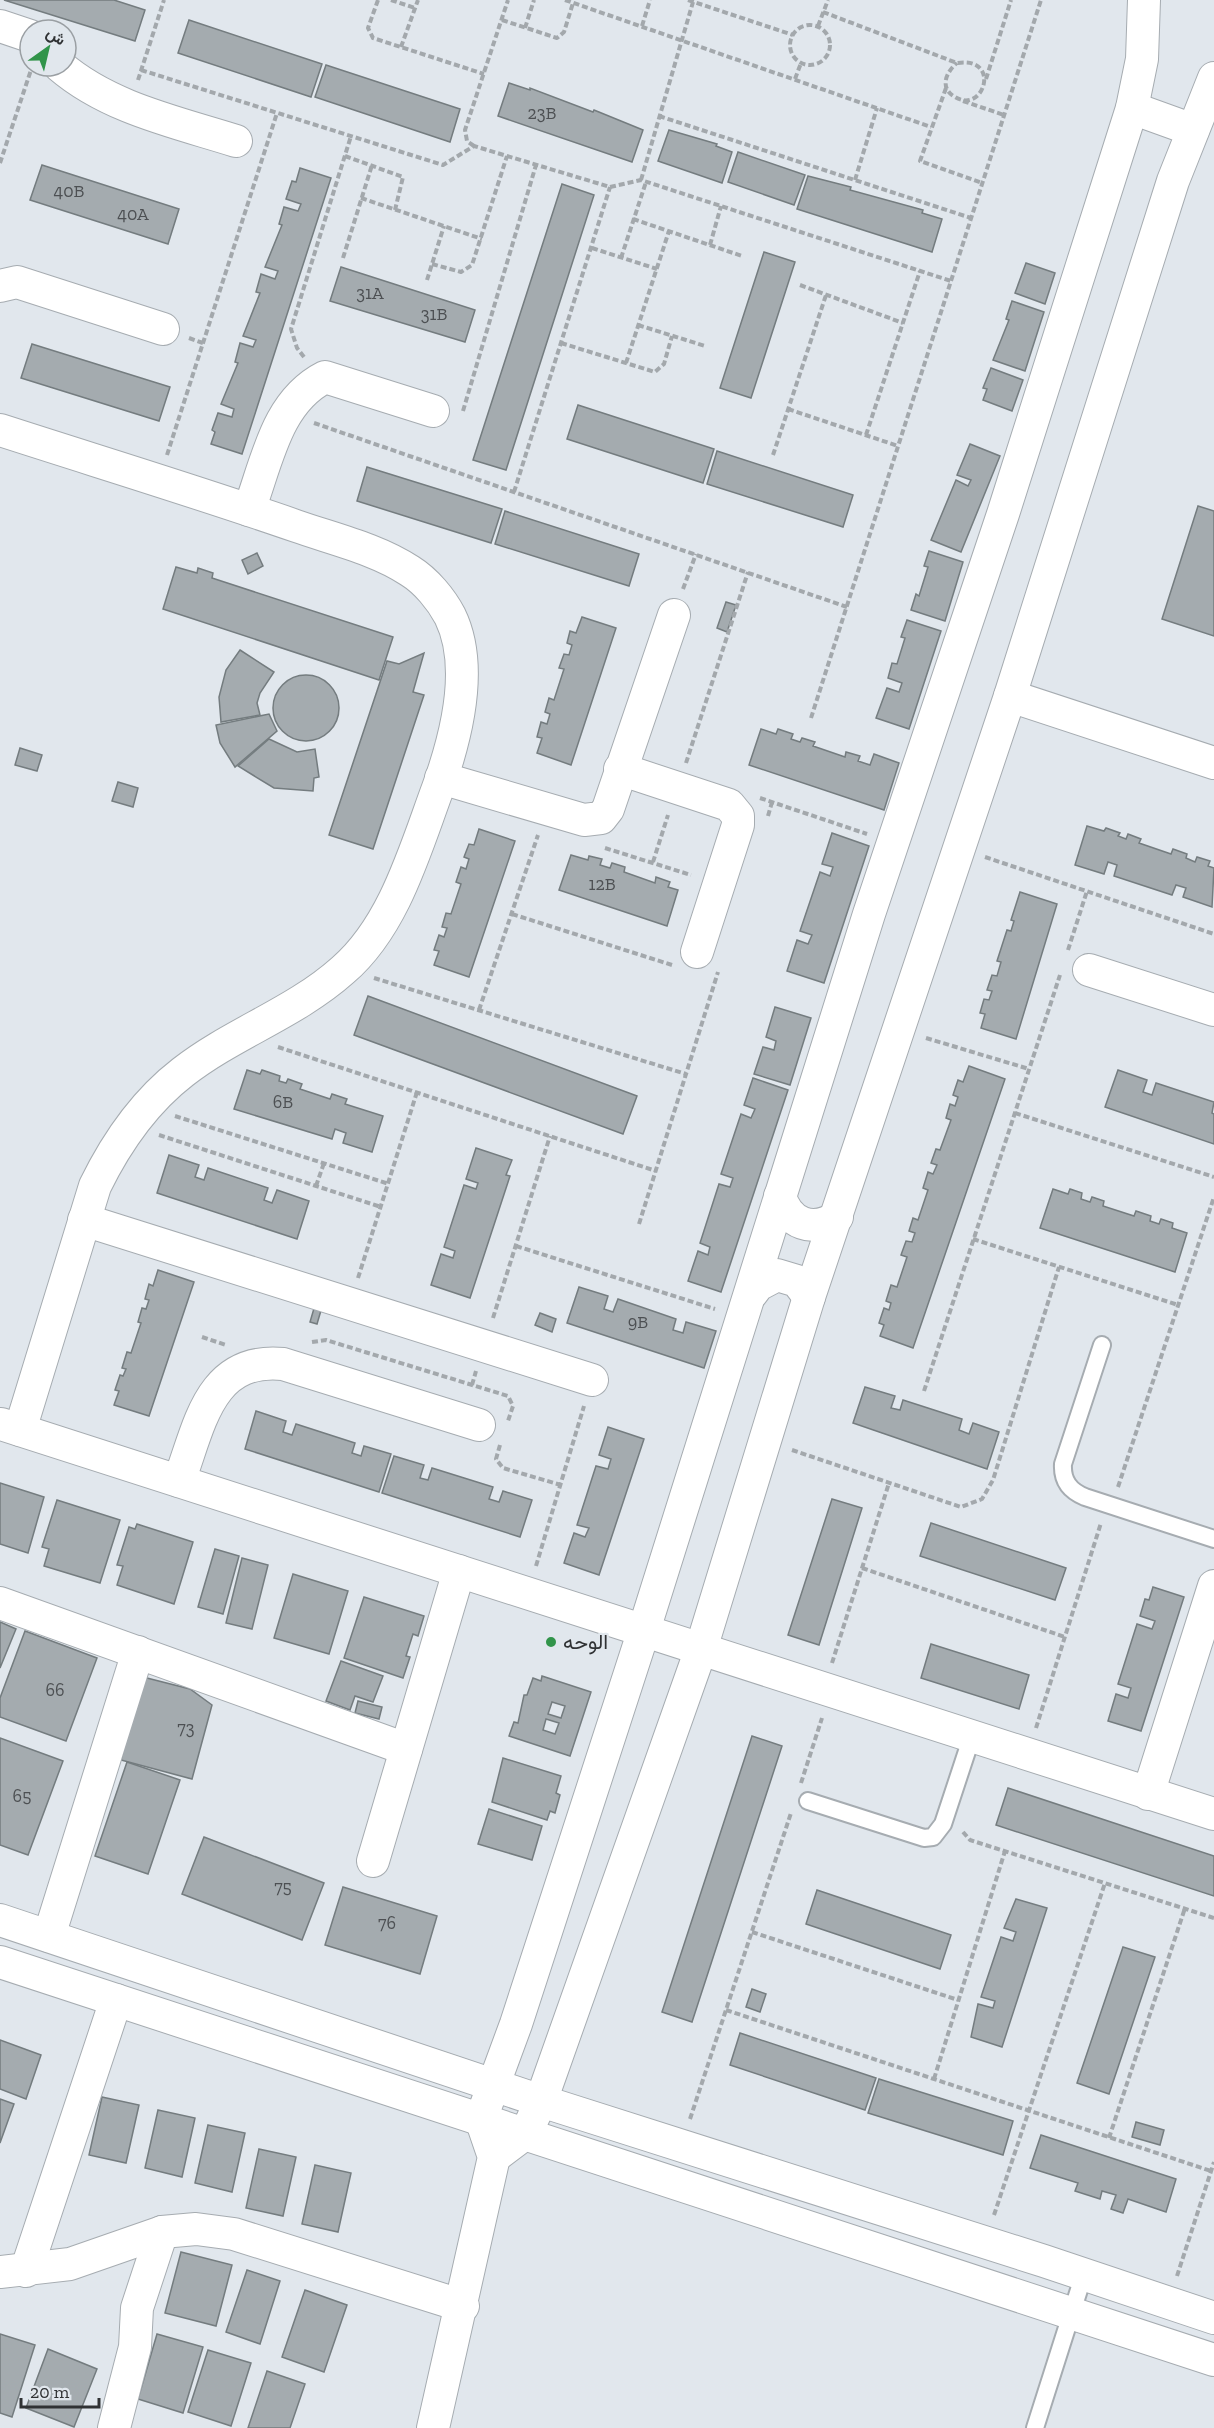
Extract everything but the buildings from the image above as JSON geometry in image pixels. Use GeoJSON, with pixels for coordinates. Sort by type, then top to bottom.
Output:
{"type":"FeatureCollection","features":[{"type":"Feature","properties":{"kind":"street"},"geometry":{"type":"LineString","coordinates":[[433,2428],[463,2306],[494,2157],[481,2120],[644,1630],[709,1417],[748,1305],[780,1196],[893,842],[1003,514],[1131,108],[1142,59],[1144,0]]}},
{"type":"Feature","properties":{"kind":"street"},"geometry":{"type":"LineString","coordinates":[[0,26],[18,32]]}},
{"type":"Feature","properties":{"kind":"street"},"geometry":{"type":"LineString","coordinates":[[74,78],[130,107],[236,141]]}},
{"type":"Feature","properties":{"kind":"street"},"geometry":{"type":"LineString","coordinates":[[494,2157],[526,2133],[541,2101],[701,1649],[809,1297],[1010,696],[1170,192],[1214,78]]}},
{"type":"Feature","properties":{"kind":"street"},"geometry":{"type":"LineString","coordinates":[[1131,108],[1193,130]]}},
{"type":"Feature","properties":{"kind":"street"},"geometry":{"type":"LineString","coordinates":[[0,286],[18,282],[163,329]]}},
{"type":"Feature","properties":{"kind":"street"},"geometry":{"type":"LineString","coordinates":[[249,510],[285,413],[306,388],[325,377],[433,411]]}},
{"type":"Feature","properties":{"kind":"street"},"geometry":{"type":"LineString","coordinates":[[0,430],[249,510],[384,557],[410,571],[433,591],[450,616],[459,644],[463,674],[454,726],[441,778],[417,846],[387,910],[367,945],[345,969],[308,999],[186,1070],[137,1116],[111,1152],[95,1186],[10,1427],[1214,1814]]}},
{"type":"Feature","properties":{"kind":"street"},"geometry":{"type":"LineString","coordinates":[[441,778],[590,822],[605,814],[674,615]]}},
{"type":"Feature","properties":{"kind":"street"},"geometry":{"type":"LineString","coordinates":[[1010,696],[1214,763]]}},
{"type":"Feature","properties":{"kind":"street"},"geometry":{"type":"LineString","coordinates":[[620,769],[729,805],[738,816],[738,825],[701,966]]}},
{"type":"Feature","properties":{"kind":"street"},"geometry":{"type":"LineString","coordinates":[[1072,964],[1214,1010]]}},
{"type":"Feature","properties":{"kind":"street"},"geometry":{"type":"LineString","coordinates":[[780,1196],[789,1215],[807,1226],[818,1226],[837,1216]]}},
{"type":"Feature","properties":{"kind":"street"},"geometry":{"type":"LineString","coordinates":[[84,1220],[592,1380]]}},
{"type":"Feature","properties":{"kind":"street"},"geometry":{"type":"LineString","coordinates":[[748,1305],[758,1285],[777,1275],[797,1281],[809,1297]]}},
{"type":"Feature","properties":{"kind":"street"},"geometry":{"type":"LineString","coordinates":[[179,1481],[214,1394],[228,1377],[247,1366],[264,1362],[283,1364],[479,1425]]}},
{"type":"Feature","properties":{"kind":"street"},"geometry":{"type":"LineString","coordinates":[[373,1860],[459,1571]]}},
{"type":"Feature","properties":{"kind":"street"},"geometry":{"type":"LineString","coordinates":[[1148,1794],[1214,1586]]}},
{"type":"Feature","properties":{"kind":"street"},"geometry":{"type":"LineString","coordinates":[[0,1603],[406,1749]]}},
{"type":"Feature","properties":{"kind":"street"},"geometry":{"type":"LineString","coordinates":[[49,1936],[138,1652]]}},
{"type":"Feature","properties":{"kind":"street"},"geometry":{"type":"LineString","coordinates":[[0,1920],[541,2101],[985,2242],[1214,2318]]}},
{"type":"Feature","properties":{"kind":"street"},"geometry":{"type":"LineString","coordinates":[[0,1962],[1214,2360]]}},
{"type":"Feature","properties":{"kind":"street"},"geometry":{"type":"LineString","coordinates":[[13,2271],[116,2000]]}},
{"type":"Feature","properties":{"kind":"street"},"geometry":{"type":"LineString","coordinates":[[13,2271],[96,2257],[162,2232],[196,2229],[234,2234],[463,2306]]}},
{"type":"Feature","properties":{"kind":"street"},"geometry":{"type":"LineString","coordinates":[[114,2428],[135,2347],[137,2308],[162,2232]]}},
{"type":"Feature","properties":{"kind":"lane"},"geometry":{"type":"LineString","coordinates":[[1102,1344],[1062,1464],[1062,1473],[1070,1489],[1077,1494],[1214,1539]]}},
{"type":"Feature","properties":{"kind":"lane"},"geometry":{"type":"LineString","coordinates":[[800,1798],[924,1838],[933,1837],[944,1824],[972,1736]]}},
{"type":"Feature","properties":{"kind":"lane"},"geometry":{"type":"LineString","coordinates":[[1035,2428],[1084,2274]]}},
{"type":"Feature","properties":{"kind":"path"},"geometry":{"type":"LineString","coordinates":[[130,107],[164,0]]}},
{"type":"Feature","properties":{"kind":"path"},"geometry":{"type":"LineString","coordinates":[[378,0],[368,28],[369,34],[484,74]]}},
{"type":"Feature","properties":{"kind":"path"},"geometry":{"type":"LineString","coordinates":[[391,0],[415,8]]}},
{"type":"Feature","properties":{"kind":"path"},"geometry":{"type":"LineString","coordinates":[[401,47],[418,0]]}},
{"type":"Feature","properties":{"kind":"path"},"geometry":{"type":"LineString","coordinates":[[508,0],[465,130],[467,141],[474,146],[610,187],[643,181],[951,281]]}},
{"type":"Feature","properties":{"kind":"path"},"geometry":{"type":"LineString","coordinates":[[525,28],[534,0]]}},
{"type":"Feature","properties":{"kind":"path"},"geometry":{"type":"LineString","coordinates":[[565,0],[931,127]]}},
{"type":"Feature","properties":{"kind":"path"},"geometry":{"type":"LineString","coordinates":[[642,26],[650,0]]}},
{"type":"Feature","properties":{"kind":"path"},"geometry":{"type":"LineString","coordinates":[[688,0],[793,35]]}},
{"type":"Feature","properties":{"kind":"path"},"geometry":{"type":"LineString","coordinates":[[818,26],[828,0]]}},
{"type":"Feature","properties":{"kind":"path"},"geometry":{"type":"LineString","coordinates":[[962,100],[973,99],[981,92],[1011,0]]}},
{"type":"Feature","properties":{"kind":"path"},"geometry":{"type":"LineString","coordinates":[[811,718],[1041,0]]}},
{"type":"Feature","properties":{"kind":"path"},"geometry":{"type":"LineString","coordinates":[[621,258],[659,116],[693,2]]}},
{"type":"Feature","properties":{"kind":"path"},"geometry":{"type":"LineString","coordinates":[[502,20],[554,38],[561,36],[573,3]]}},
{"type":"Feature","properties":{"kind":"path"},"geometry":{"type":"LineString","coordinates":[[823,12],[957,63]]}},
{"type":"Feature","properties":{"kind":"path"},"geometry":{"type":"LineString","coordinates":[[809,25],[818,26],[826,33],[830,43],[828,53],[821,62],[812,65],[801,63],[793,56],[790,45],[793,35],[809,25]]}},
{"type":"Feature","properties":{"kind":"path"},"geometry":{"type":"LineString","coordinates":[[982,183],[920,161],[946,88],[945,78],[949,69],[957,63],[967,61],[976,64],[983,72],[985,81]]}},
{"type":"Feature","properties":{"kind":"path"},"geometry":{"type":"LineString","coordinates":[[795,80],[801,63]]}},
{"type":"Feature","properties":{"kind":"path"},"geometry":{"type":"LineString","coordinates":[[141,70],[443,165],[474,146]]}},
{"type":"Feature","properties":{"kind":"path"},"geometry":{"type":"LineString","coordinates":[[0,163],[28,78]]}},
{"type":"Feature","properties":{"kind":"path"},"geometry":{"type":"LineString","coordinates":[[946,88],[953,96],[1004,115]]}},
{"type":"Feature","properties":{"kind":"path"},"geometry":{"type":"LineString","coordinates":[[855,180],[878,108]]}},
{"type":"Feature","properties":{"kind":"path"},"geometry":{"type":"LineString","coordinates":[[159,481],[277,113]]}},
{"type":"Feature","properties":{"kind":"path"},"geometry":{"type":"LineString","coordinates":[[659,116],[971,218]]}},
{"type":"Feature","properties":{"kind":"path"},"geometry":{"type":"LineString","coordinates":[[325,377],[303,356],[291,329],[351,136]]}},
{"type":"Feature","properties":{"kind":"path"},"geometry":{"type":"LineString","coordinates":[[345,156],[404,178],[395,210]]}},
{"type":"Feature","properties":{"kind":"path"},"geometry":{"type":"LineString","coordinates":[[432,264],[465,271],[475,261],[507,156]]}},
{"type":"Feature","properties":{"kind":"path"},"geometry":{"type":"LineString","coordinates":[[343,258],[372,165]]}},
{"type":"Feature","properties":{"kind":"path"},"geometry":{"type":"LineString","coordinates":[[433,411],[456,418],[463,411],[536,165]]}},
{"type":"Feature","properties":{"kind":"path"},"geometry":{"type":"LineString","coordinates":[[514,492],[610,187]]}},
{"type":"Feature","properties":{"kind":"path"},"geometry":{"type":"LineString","coordinates":[[361,198],[482,239]]}},
{"type":"Feature","properties":{"kind":"path"},"geometry":{"type":"LineString","coordinates":[[710,245],[721,206]]}},
{"type":"Feature","properties":{"kind":"path"},"geometry":{"type":"LineString","coordinates":[[633,219],[742,256]]}},
{"type":"Feature","properties":{"kind":"path"},"geometry":{"type":"LineString","coordinates":[[427,280],[444,226]]}},
{"type":"Feature","properties":{"kind":"path"},"geometry":{"type":"LineString","coordinates":[[626,363],[669,231]]}},
{"type":"Feature","properties":{"kind":"path"},"geometry":{"type":"LineString","coordinates":[[592,248],[657,269]]}},
{"type":"Feature","properties":{"kind":"path"},"geometry":{"type":"LineString","coordinates":[[866,435],[920,271]]}},
{"type":"Feature","properties":{"kind":"path"},"geometry":{"type":"LineString","coordinates":[[800,285],[903,323]]}},
{"type":"Feature","properties":{"kind":"path"},"geometry":{"type":"LineString","coordinates":[[773,455],[826,295]]}},
{"type":"Feature","properties":{"kind":"path"},"geometry":{"type":"LineString","coordinates":[[638,325],[705,346]]}},
{"type":"Feature","properties":{"kind":"path"},"geometry":{"type":"LineString","coordinates":[[561,343],[655,372],[664,364],[672,336]]}},
{"type":"Feature","properties":{"kind":"path"},"geometry":{"type":"LineString","coordinates":[[788,409],[898,446]]}},
{"type":"Feature","properties":{"kind":"path"},"geometry":{"type":"LineString","coordinates":[[285,413],[847,607]]}},
{"type":"Feature","properties":{"kind":"path"},"geometry":{"type":"LineString","coordinates":[[674,615],[696,554]]}},
{"type":"Feature","properties":{"kind":"path"},"geometry":{"type":"LineString","coordinates":[[653,862],[748,572]]}},
{"type":"Feature","properties":{"kind":"path"},"geometry":{"type":"LineString","coordinates":[[749,795],[893,842]]}},
{"type":"Feature","properties":{"kind":"path"},"geometry":{"type":"LineString","coordinates":[[765,824],[772,802]]}},
{"type":"Feature","properties":{"kind":"path"},"geometry":{"type":"LineString","coordinates":[[479,1010],[540,829]]}},
{"type":"Feature","properties":{"kind":"path"},"geometry":{"type":"LineString","coordinates":[[597,845],[689,873],[694,877]]}},
{"type":"Feature","properties":{"kind":"path"},"geometry":{"type":"LineString","coordinates":[[959,848],[1214,934]]}},
{"type":"Feature","properties":{"kind":"path"},"geometry":{"type":"LineString","coordinates":[[924,1391],[1029,1070],[1072,964],[1087,891]]}},
{"type":"Feature","properties":{"kind":"path"},"geometry":{"type":"LineString","coordinates":[[512,914],[701,966],[716,979]]}},
{"type":"Feature","properties":{"kind":"path"},"geometry":{"type":"LineString","coordinates":[[701,966],[716,979]]}},
{"type":"Feature","properties":{"kind":"path"},"geometry":{"type":"LineString","coordinates":[[345,969],[686,1074]]}},
{"type":"Feature","properties":{"kind":"path"},"geometry":{"type":"LineString","coordinates":[[639,1224],[716,979]]}},
{"type":"Feature","properties":{"kind":"path"},"geometry":{"type":"LineString","coordinates":[[900,1029],[1029,1070]]}},
{"type":"Feature","properties":{"kind":"path"},"geometry":{"type":"LineString","coordinates":[[243,1035],[656,1171]]}},
{"type":"Feature","properties":{"kind":"path"},"geometry":{"type":"LineString","coordinates":[[350,1304],[417,1092]]}},
{"type":"Feature","properties":{"kind":"path"},"geometry":{"type":"LineString","coordinates":[[1015,1113],[1214,1177]]}},
{"type":"Feature","properties":{"kind":"path"},"geometry":{"type":"LineString","coordinates":[[137,1116],[324,1163],[389,1184]]}},
{"type":"Feature","properties":{"kind":"path"},"geometry":{"type":"LineString","coordinates":[[137,1116],[316,1186],[381,1207]]}},
{"type":"Feature","properties":{"kind":"path"},"geometry":{"type":"LineString","coordinates":[[472,1385],[550,1136]]}},
{"type":"Feature","properties":{"kind":"path"},"geometry":{"type":"LineString","coordinates":[[316,1186],[324,1163]]}},
{"type":"Feature","properties":{"kind":"path"},"geometry":{"type":"LineString","coordinates":[[1027,1754],[1214,1197]]}},
{"type":"Feature","properties":{"kind":"path"},"geometry":{"type":"LineString","coordinates":[[973,1239],[1178,1305]]}},
{"type":"Feature","properties":{"kind":"path"},"geometry":{"type":"LineString","coordinates":[[516,1246],[748,1305]]}},
{"type":"Feature","properties":{"kind":"path"},"geometry":{"type":"LineString","coordinates":[[764,1440],[961,1507],[982,1499],[989,1490],[1059,1266]]}},
{"type":"Feature","properties":{"kind":"path"},"geometry":{"type":"LineString","coordinates":[[202,1337],[235,1349]]}},
{"type":"Feature","properties":{"kind":"path"},"geometry":{"type":"LineString","coordinates":[[527,1593],[592,1380]]}},
{"type":"Feature","properties":{"kind":"path"},"geometry":{"type":"LineString","coordinates":[[681,2145],[752,1932],[800,1798],[862,1568],[889,1483]]}},
{"type":"Feature","properties":{"kind":"path"},"geometry":{"type":"LineString","coordinates":[[862,1568],[1065,1637]]}},
{"type":"Feature","properties":{"kind":"path"},"geometry":{"type":"LineString","coordinates":[[963,1830],[965,1836],[970,1840],[1214,1918]]}},
{"type":"Feature","properties":{"kind":"path"},"geometry":{"type":"LineString","coordinates":[[934,2079],[1005,1851]]}},
{"type":"Feature","properties":{"kind":"path"},"geometry":{"type":"LineString","coordinates":[[985,2242],[1105,1882]]}},
{"type":"Feature","properties":{"kind":"path"},"geometry":{"type":"LineString","coordinates":[[1109,2138],[1185,1908]]}},
{"type":"Feature","properties":{"kind":"path"},"geometry":{"type":"LineString","coordinates":[[752,1932],[958,2000]]}},
{"type":"Feature","properties":{"kind":"path"},"geometry":{"type":"LineString","coordinates":[[726,2010],[1211,2171]]}},
{"type":"Feature","properties":{"kind":"path"},"geometry":{"type":"LineString","coordinates":[[1169,2303],[1214,2162]]}},
{"type":"Feature","properties":{"kind":"place","name":"الوحه"},"geometry":{"type":"Point","coordinates":[551,1642]}}]}
